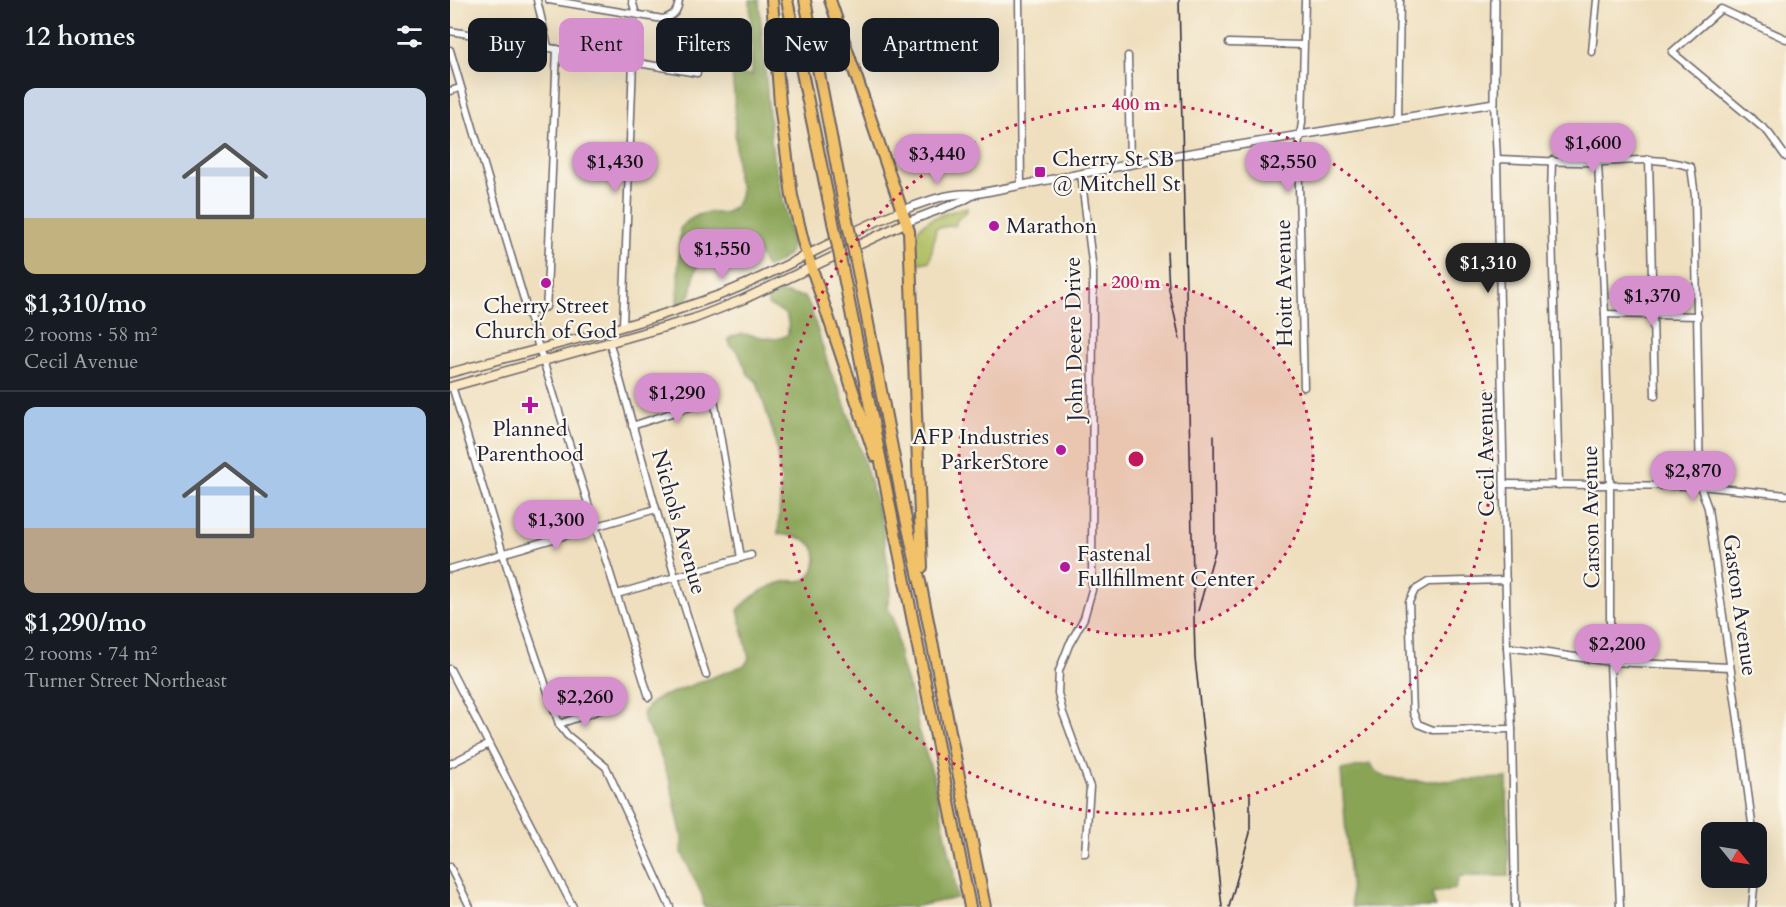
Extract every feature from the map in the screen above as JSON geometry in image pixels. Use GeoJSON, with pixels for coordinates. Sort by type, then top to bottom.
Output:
{"type":"FeatureCollection","features":[{"type":"Feature","properties":{"kind":"highway"},"geometry":{"type":"LineString","coordinates":[[772,0],[780,104],[792,196],[811,267],[889,494]]}},
{"type":"Feature","properties":{"kind":"highway"},"geometry":{"type":"LineString","coordinates":[[787,0],[889,494],[970,907]]}},
{"type":"Feature","properties":{"kind":"highway"},"geometry":{"type":"LineString","coordinates":[[805,0],[904,510],[985,907]]}},
{"type":"Feature","properties":{"kind":"highway"},"geometry":{"type":"LineString","coordinates":[[830,0],[909,231],[922,591]]}},
{"type":"Feature","properties":{"kind":"main road"},"geometry":{"type":"LineString","coordinates":[[450,373],[718,296],[903,210]]}},
{"type":"Feature","properties":{"kind":"main road"},"geometry":{"type":"LineString","coordinates":[[451,387],[610,344],[713,311],[907,222]]}},
{"type":"Feature","properties":{"kind":"street"},"geometry":{"type":"LineString","coordinates":[[537,0],[549,47]]}},
{"type":"Feature","properties":{"kind":"street"},"geometry":{"type":"LineString","coordinates":[[549,0],[663,19],[672,16],[678,9],[679,0]]}},
{"type":"Feature","properties":{"kind":"street"},"geometry":{"type":"LineString","coordinates":[[632,0],[636,14]]}},
{"type":"Feature","properties":{"kind":"street"},"geometry":{"type":"LineString","coordinates":[[1018,0],[1021,184]]}},
{"type":"Feature","properties":{"kind":"street","name":"Hoitt Avenue"},"geometry":{"type":"LineString","coordinates":[[1304,387],[1299,136],[1302,123],[1305,0]]}},
{"type":"Feature","properties":{"kind":"street"},"geometry":{"type":"LineString","coordinates":[[1398,119],[1400,0]]}},
{"type":"Feature","properties":{"kind":"street","name":"Cecil Avenue"},"geometry":{"type":"LineString","coordinates":[[1495,0],[1494,103],[1515,907]]}},
{"type":"Feature","properties":{"kind":"street"},"geometry":{"type":"LineString","coordinates":[[1592,51],[1597,0]]}},
{"type":"Feature","properties":{"kind":"street"},"geometry":{"type":"LineString","coordinates":[[1786,39],[1721,9],[1672,52],[1768,132],[1786,157]]}},
{"type":"Feature","properties":{"kind":"street"},"geometry":{"type":"LineString","coordinates":[[450,31],[557,49],[546,307],[528,313]]}},
{"type":"Feature","properties":{"kind":"street"},"geometry":{"type":"LineString","coordinates":[[1228,43],[1304,45]]}},
{"type":"Feature","properties":{"kind":"street"},"geometry":{"type":"LineString","coordinates":[[450,50],[528,313],[649,697]]}},
{"type":"Feature","properties":{"kind":"street"},"geometry":{"type":"LineString","coordinates":[[1128,56],[1130,164]]}},
{"type":"Feature","properties":{"kind":"street"},"geometry":{"type":"LineString","coordinates":[[644,64],[697,73]]}},
{"type":"Feature","properties":{"kind":"street"},"geometry":{"type":"LineString","coordinates":[[623,325],[633,72]]}},
{"type":"Feature","properties":{"kind":"street"},"geometry":{"type":"LineString","coordinates":[[450,91],[460,88]]}},
{"type":"Feature","properties":{"kind":"street"},"geometry":{"type":"LineString","coordinates":[[907,222],[975,194],[1021,184],[1494,103]]}},
{"type":"Feature","properties":{"kind":"street"},"geometry":{"type":"LineString","coordinates":[[1497,159],[1598,162],[1649,159],[1655,396]]}},
{"type":"Feature","properties":{"kind":"street","name":"Gaston Avenue"},"geometry":{"type":"LineString","coordinates":[[1649,159],[1676,162],[1691,167],[1695,196],[1700,486],[1708,508],[1729,668],[1739,717],[1752,822]]}},
{"type":"Feature","properties":{"kind":"street"},"geometry":{"type":"LineString","coordinates":[[1552,160],[1559,485]]}},
{"type":"Feature","properties":{"kind":"street","name":"Carson Avenue"},"geometry":{"type":"LineString","coordinates":[[1598,162],[1610,485],[1610,662],[1620,907]]}},
{"type":"Feature","properties":{"kind":"street","name":"John Deere Drive"},"geometry":{"type":"LineString","coordinates":[[1081,174],[1094,270],[1092,590],[1084,618],[1059,671],[1058,693],[1090,787],[1085,853]]}},
{"type":"Feature","properties":{"kind":"street"},"geometry":{"type":"LineString","coordinates":[[903,210],[948,195],[975,194]]}},
{"type":"Feature","properties":{"kind":"street"},"geometry":{"type":"LineString","coordinates":[[1605,314],[1698,316]]}},
{"type":"Feature","properties":{"kind":"street","name":"Nichols Avenue"},"geometry":{"type":"LineString","coordinates":[[610,344],[675,577],[706,675]]}},
{"type":"Feature","properties":{"kind":"street"},"geometry":{"type":"LineString","coordinates":[[451,387],[559,724],[567,735],[606,768],[670,907]]}},
{"type":"Feature","properties":{"kind":"street"},"geometry":{"type":"LineString","coordinates":[[632,426],[714,399],[741,558]]}},
{"type":"Feature","properties":{"kind":"street"},"geometry":{"type":"LineString","coordinates":[[1504,484],[1700,486],[1786,495]]}},
{"type":"Feature","properties":{"kind":"street"},"geometry":{"type":"LineString","coordinates":[[450,569],[656,509]]}},
{"type":"Feature","properties":{"kind":"street"},"geometry":{"type":"LineString","coordinates":[[616,594],[751,555]]}},
{"type":"Feature","properties":{"kind":"street"},"geometry":{"type":"LineString","coordinates":[[1506,580],[1428,582],[1415,590],[1409,602],[1413,711],[1418,724],[1433,730],[1512,729]]}},
{"type":"Feature","properties":{"kind":"street"},"geometry":{"type":"LineString","coordinates":[[1507,647],[1610,662],[1729,668]]}},
{"type":"Feature","properties":{"kind":"street"},"geometry":{"type":"LineString","coordinates":[[450,669],[573,907]]}},
{"type":"Feature","properties":{"kind":"street"},"geometry":{"type":"LineString","coordinates":[[559,724],[603,709]]}},
{"type":"Feature","properties":{"kind":"street"},"geometry":{"type":"LineString","coordinates":[[450,764],[489,744]]}},
{"type":"Feature","properties":{"kind":"street"},"geometry":{"type":"LineString","coordinates":[[450,867],[470,907]]}},
{"type":"Feature","properties":{"kind":"street"},"geometry":{"type":"LineString","coordinates":[[1752,907],[1754,888]]}},
{"type":"Feature","properties":{"kind":"green space"},"geometry":{"type":"Polygon","coordinates":[[[750,0],[759,0],[772,149],[792,240],[791,251],[783,259],[766,267],[756,248],[737,247],[711,256],[698,266],[691,294],[684,302],[677,305],[680,229],[689,220],[701,214],[729,211],[739,199],[732,73],[752,75],[750,0]]]}},
{"type":"Feature","properties":{"kind":"green space"},"geometry":{"type":"Polygon","coordinates":[[[967,208],[967,211],[956,221],[956,225],[936,228],[930,261],[914,264],[914,240],[920,227],[933,218],[967,208]]]}},
{"type":"Feature","properties":{"kind":"green space"},"geometry":{"type":"Polygon","coordinates":[[[782,293],[804,297],[810,306],[830,371],[840,391],[862,454],[882,523],[891,590],[887,606],[894,620],[901,664],[915,708],[919,733],[933,775],[957,898],[913,907],[704,907],[702,895],[682,853],[682,837],[670,782],[643,714],[648,706],[658,698],[745,665],[749,658],[738,610],[748,600],[773,585],[807,579],[812,573],[816,559],[809,542],[798,537],[778,534],[781,481],[775,439],[757,382],[748,374],[738,352],[731,346],[728,339],[743,334],[774,339],[788,334],[788,321],[785,314],[768,305],[767,298],[782,293]]]}},
{"type":"Feature","properties":{"kind":"green space"},"geometry":{"type":"Polygon","coordinates":[[[1370,764],[1382,776],[1416,781],[1507,778],[1509,876],[1460,876],[1455,889],[1432,893],[1435,907],[1352,907],[1341,770],[1370,764]]]}},
{"type":"Feature","properties":{"kind":"railway"},"geometry":{"type":"LineString","coordinates":[[1179,0],[1195,658],[1222,907]]}},
{"type":"Feature","properties":{"kind":"railway"},"geometry":{"type":"LineString","coordinates":[[1167,252],[1169,290],[1180,340]]}},
{"type":"Feature","properties":{"kind":"railway"},"geometry":{"type":"LineString","coordinates":[[1198,611],[1215,551],[1214,435]]}},
{"type":"Feature","properties":{"kind":"railway"},"geometry":{"type":"LineString","coordinates":[[1229,907],[1250,833],[1250,794]]}},
{"type":"Feature","properties":{"kind":"place","name":"Cherry St SB @ Mitchell St"},"geometry":{"type":"Point","coordinates":[1040,172]}},
{"type":"Feature","properties":{"kind":"place","name":"Marathon"},"geometry":{"type":"Point","coordinates":[994,226]}},
{"type":"Feature","properties":{"kind":"place","name":"Cherry Street Church of God"},"geometry":{"type":"Point","coordinates":[546,283]}},
{"type":"Feature","properties":{"kind":"place","name":"Planned Parenthood"},"geometry":{"type":"Point","coordinates":[530,405]}},
{"type":"Feature","properties":{"kind":"place","name":"AFP Industries ParkerStore"},"geometry":{"type":"Point","coordinates":[1061,450]}},
{"type":"Feature","properties":{"kind":"place","name":"Fastenal Fullfillment Center"},"geometry":{"type":"Point","coordinates":[1065,567]}}]}
